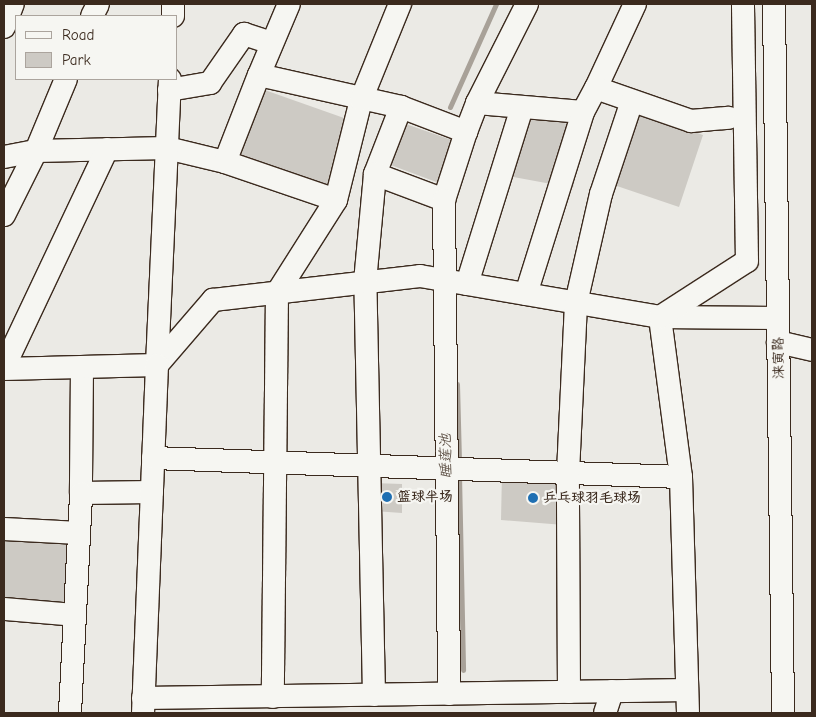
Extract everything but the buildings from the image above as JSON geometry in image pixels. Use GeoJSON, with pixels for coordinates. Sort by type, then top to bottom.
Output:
{"type":"FeatureCollection","features":[{"type":"Feature","properties":{"kind":"street"},"geometry":{"type":"LineString","coordinates":[[4,27],[13,4]]}},
{"type":"Feature","properties":{"kind":"street"},"geometry":{"type":"LineString","coordinates":[[225,162],[289,4]]}},
{"type":"Feature","properties":{"kind":"street"},"geometry":{"type":"LineString","coordinates":[[273,697],[277,462],[277,293],[336,200],[359,108],[400,4]]}},
{"type":"Feature","properties":{"kind":"street"},"geometry":{"type":"LineString","coordinates":[[449,694],[457,469],[444,280],[444,200],[477,103],[526,4]]}},
{"type":"Feature","properties":{"kind":"street"},"geometry":{"type":"LineString","coordinates":[[526,294],[583,112],[635,4]]}},
{"type":"Feature","properties":{"kind":"street"},"geometry":{"type":"LineString","coordinates":[[660,317],[747,261],[743,4]]}},
{"type":"Feature","properties":{"kind":"street","name":"涞寅路"},"geometry":{"type":"LineString","coordinates":[[774,4],[784,713]]}},
{"type":"Feature","properties":{"kind":"street"},"geometry":{"type":"LineString","coordinates":[[272,43],[244,34],[210,83],[170,84],[143,706],[273,697],[687,690]]}},
{"type":"Feature","properties":{"kind":"street"},"geometry":{"type":"LineString","coordinates":[[259,75],[359,108],[401,107],[466,132]]}},
{"type":"Feature","properties":{"kind":"street"},"geometry":{"type":"LineString","coordinates":[[4,215],[36,151],[66,80]]}},
{"type":"Feature","properties":{"kind":"street"},"geometry":{"type":"LineString","coordinates":[[596,88],[690,121],[729,118]]}},
{"type":"Feature","properties":{"kind":"street"},"geometry":{"type":"LineString","coordinates":[[569,692],[568,473],[576,303],[602,194],[632,101]]}},
{"type":"Feature","properties":{"kind":"street"},"geometry":{"type":"LineString","coordinates":[[477,103],[583,112]]}},
{"type":"Feature","properties":{"kind":"street"},"geometry":{"type":"LineString","coordinates":[[374,695],[365,282],[375,174],[401,107]]}},
{"type":"Feature","properties":{"kind":"street"},"geometry":{"type":"LineString","coordinates":[[467,284],[522,107]]}},
{"type":"Feature","properties":{"kind":"street"},"geometry":{"type":"LineString","coordinates":[[359,108],[390,136]]}},
{"type":"Feature","properties":{"kind":"street"},"geometry":{"type":"LineString","coordinates":[[4,157],[36,151],[167,148],[225,162],[336,200]]}},
{"type":"Feature","properties":{"kind":"street"},"geometry":{"type":"LineString","coordinates":[[107,149],[4,368],[157,365],[213,300],[420,276],[660,317],[778,318]]}},
{"type":"Feature","properties":{"kind":"street"},"geometry":{"type":"LineString","coordinates":[[375,174],[444,200]]}},
{"type":"Feature","properties":{"kind":"street"},"geometry":{"type":"LineString","coordinates":[[660,317],[681,477],[688,713]]}},
{"type":"Feature","properties":{"kind":"street"},"geometry":{"type":"LineString","coordinates":[[778,342],[812,350]]}},
{"type":"Feature","properties":{"kind":"street"},"geometry":{"type":"LineString","coordinates":[[70,713],[81,493],[82,367]]}},
{"type":"Feature","properties":{"kind":"street"},"geometry":{"type":"LineString","coordinates":[[154,458],[681,477]]}},
{"type":"Feature","properties":{"kind":"street"},"geometry":{"type":"LineString","coordinates":[[81,493],[152,492]]}},
{"type":"Feature","properties":{"kind":"street"},"geometry":{"type":"LineString","coordinates":[[4,529],[79,533]]}},
{"type":"Feature","properties":{"kind":"street"},"geometry":{"type":"LineString","coordinates":[[4,609],[75,615]]}},
{"type":"Feature","properties":{"kind":"street"},"geometry":{"type":"LineString","coordinates":[[605,713],[612,691]]}},
{"type":"Feature","properties":{"kind":"green space"},"geometry":{"type":"Polygon","coordinates":[[[259,88],[361,124],[338,190],[236,154],[259,88]]]}},
{"type":"Feature","properties":{"kind":"green space"},"geometry":{"type":"Polygon","coordinates":[[[638,113],[703,135],[679,207],[614,185],[638,113]]]}},
{"type":"Feature","properties":{"kind":"green space"},"geometry":{"type":"Polygon","coordinates":[[[520,115],[585,127],[573,188],[508,176],[520,115]]]}},
{"type":"Feature","properties":{"kind":"green space"},"geometry":{"type":"Polygon","coordinates":[[[403,123],[463,144],[447,186],[388,164],[403,123]]]}},
{"type":"Feature","properties":{"kind":"green space","name":"乒乓球羽毛球场"},"geometry":{"type":"Polygon","coordinates":[[[502,473],[565,476],[564,525],[501,520],[502,473]]]}},
{"type":"Feature","properties":{"kind":"green space","name":"篮球半场"},"geometry":{"type":"Polygon","coordinates":[[[373,483],[402,484],[402,513],[374,511],[373,483]]]}},
{"type":"Feature","properties":{"kind":"green space"},"geometry":{"type":"Polygon","coordinates":[[[4,538],[69,543],[64,604],[4,600],[4,538]]]}},
{"type":"Feature","properties":{"kind":"waterway"},"geometry":{"type":"LineString","coordinates":[[450,107],[496,4]]}},
{"type":"Feature","properties":{"kind":"waterway","name":"睡莲池"},"geometry":{"type":"LineString","coordinates":[[457,384],[459,463]]}},
{"type":"Feature","properties":{"kind":"waterway","name":"睡莲池"},"geometry":{"type":"LineString","coordinates":[[459,474],[463,670]]}},
{"type":"Feature","properties":{"kind":"place","name":"篮球半场"},"geometry":{"type":"Point","coordinates":[387,497]}},
{"type":"Feature","properties":{"kind":"place","name":"乒乓球羽毛球场"},"geometry":{"type":"Point","coordinates":[533,498]}}]}
